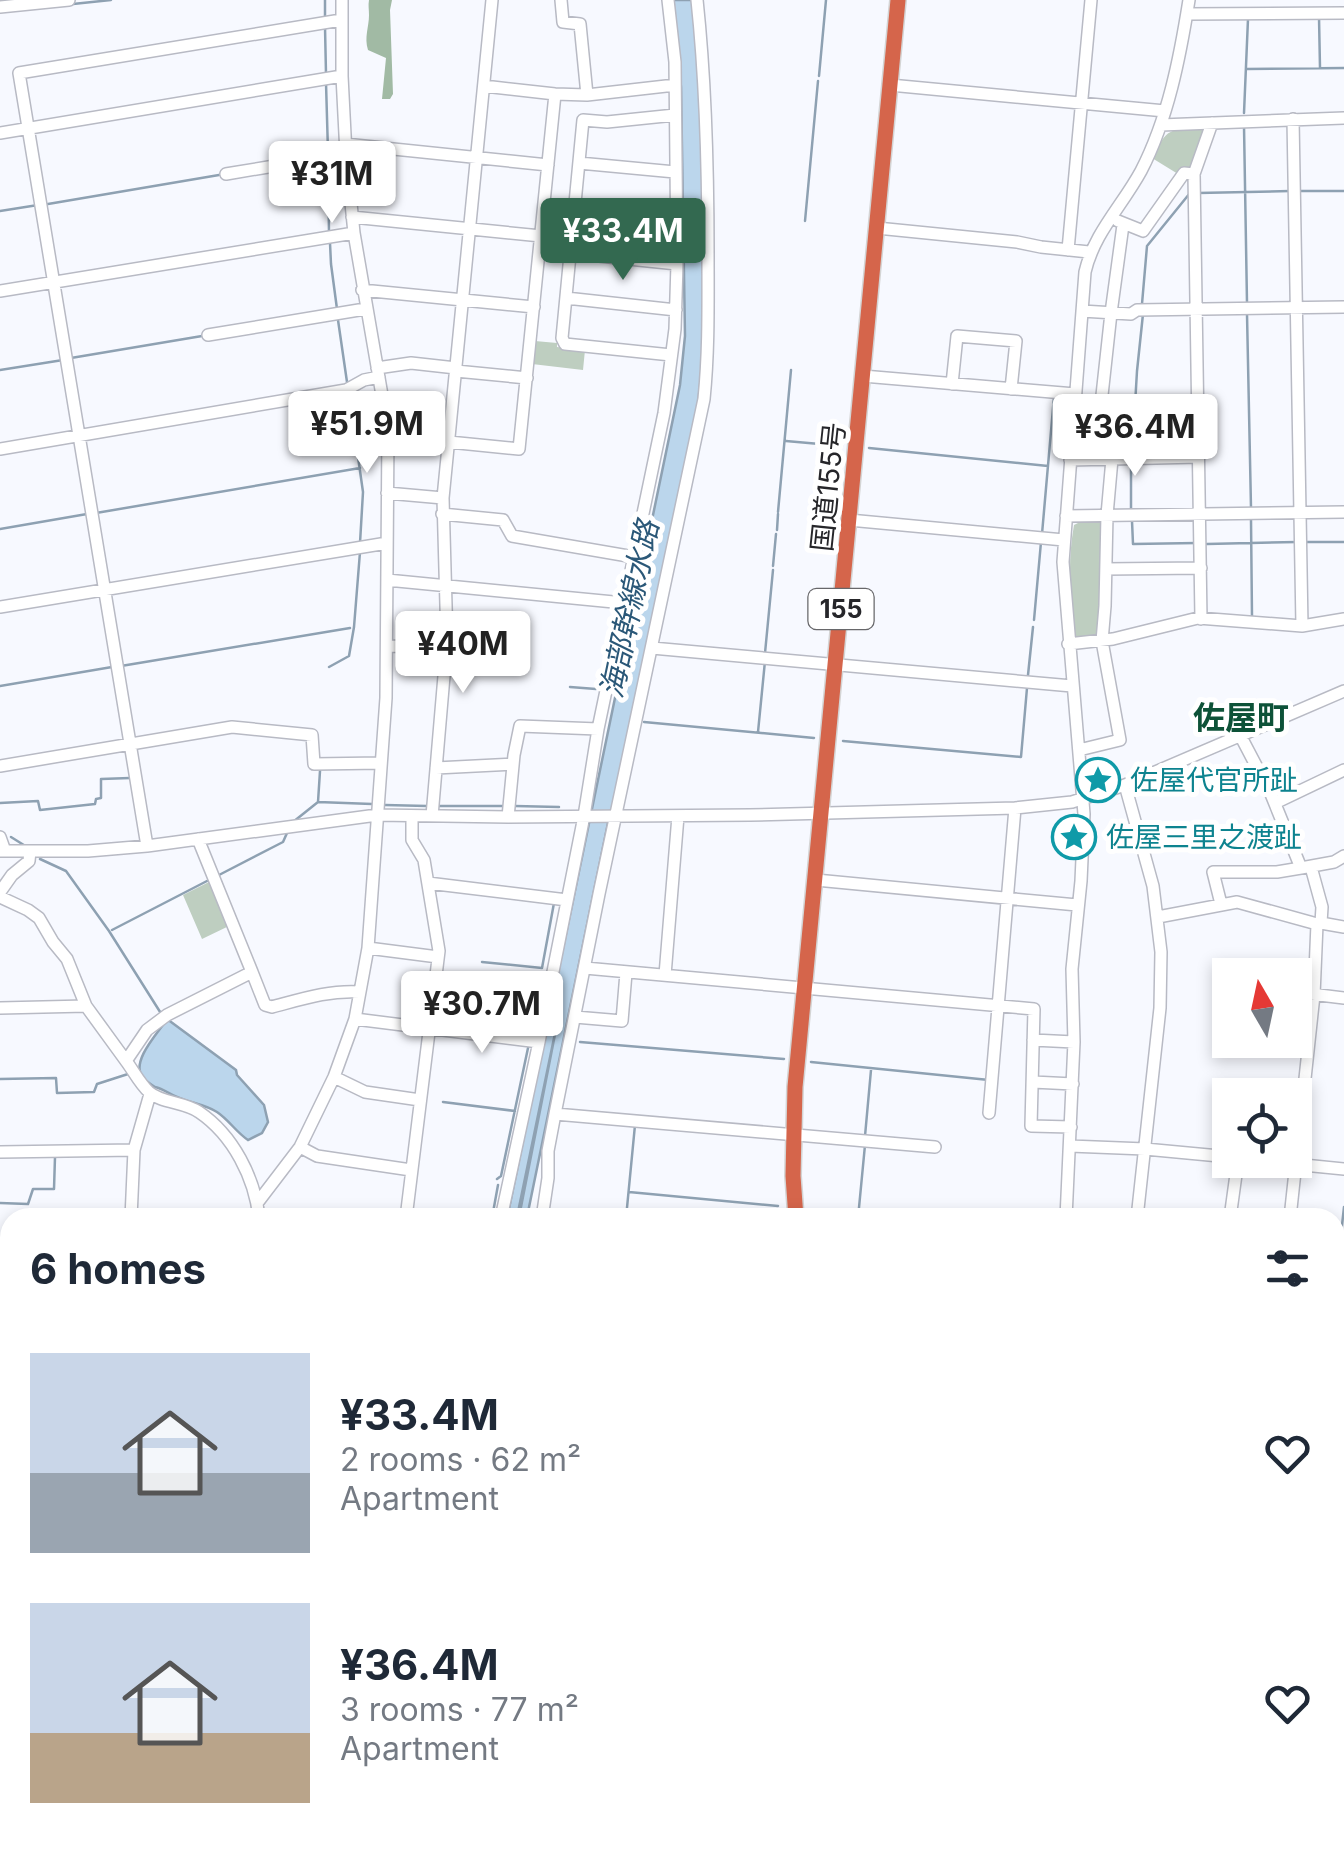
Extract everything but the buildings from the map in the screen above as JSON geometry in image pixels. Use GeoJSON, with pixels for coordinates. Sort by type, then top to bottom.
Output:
{"type":"FeatureCollection","features":[{"type":"Feature","properties":{"kind":"highway","name":"国道155号"},"geometry":{"type":"LineString","coordinates":[[795,1208],[795,1087],[898,0]]}},
{"type":"Feature","properties":{"kind":"street"},"geometry":{"type":"LineString","coordinates":[[0,8],[69,0]]}},
{"type":"Feature","properties":{"kind":"street"},"geometry":{"type":"LineString","coordinates":[[258,1202],[300,1147],[334,1077],[355,1019],[368,948],[386,698],[388,430],[352,217],[342,76],[342,0]]}},
{"type":"Feature","properties":{"kind":"street"},"geometry":{"type":"LineString","coordinates":[[433,810],[446,647],[443,498],[492,0]]}},
{"type":"Feature","properties":{"kind":"street"},"geometry":{"type":"LineString","coordinates":[[561,0],[563,22],[580,24],[588,95]]}},
{"type":"Feature","properties":{"kind":"street"},"geometry":{"type":"LineString","coordinates":[[503,1208],[664,413],[672,355],[677,264],[676,62],[668,0]]}},
{"type":"Feature","properties":{"kind":"street"},"geometry":{"type":"LineString","coordinates":[[544,1208],[548,1151],[614,816],[704,398],[708,360],[708,212],[704,68],[697,0]]}},
{"type":"Feature","properties":{"kind":"street"},"geometry":{"type":"LineString","coordinates":[[1068,250],[1092,0]]}},
{"type":"Feature","properties":{"kind":"street"},"geometry":{"type":"LineString","coordinates":[[1067,1208],[1074,1042],[1072,968],[1082,864],[1083,800],[1063,588],[1082,311],[1090,252],[1140,172],[1162,125],[1189,0]]}},
{"type":"Feature","properties":{"kind":"street"},"geometry":{"type":"LineString","coordinates":[[1186,14],[1315,6],[1344,12]]}},
{"type":"Feature","properties":{"kind":"street"},"geometry":{"type":"LineString","coordinates":[[148,846],[19,72],[341,20]]}},
{"type":"Feature","properties":{"kind":"street"},"geometry":{"type":"LineString","coordinates":[[0,134],[342,76]]}},
{"type":"Feature","properties":{"kind":"street"},"geometry":{"type":"LineString","coordinates":[[484,86],[588,95],[676,85]]}},
{"type":"Feature","properties":{"kind":"street"},"geometry":{"type":"LineString","coordinates":[[890,85],[1165,111]]}},
{"type":"Feature","properties":{"kind":"street"},"geometry":{"type":"LineString","coordinates":[[388,430],[414,428],[519,449],[555,94]]}},
{"type":"Feature","properties":{"kind":"street"},"geometry":{"type":"LineString","coordinates":[[672,355],[566,344],[562,338],[583,120],[607,122],[675,115]]}},
{"type":"Feature","properties":{"kind":"street"},"geometry":{"type":"LineString","coordinates":[[1162,125],[1344,118]]}},
{"type":"Feature","properties":{"kind":"street"},"geometry":{"type":"LineString","coordinates":[[1294,119],[1302,626]]}},
{"type":"Feature","properties":{"kind":"street"},"geometry":{"type":"LineString","coordinates":[[1201,619],[1194,174],[1212,123]]}},
{"type":"Feature","properties":{"kind":"street"},"geometry":{"type":"LineString","coordinates":[[226,174],[346,149],[548,165]]}},
{"type":"Feature","properties":{"kind":"street"},"geometry":{"type":"LineString","coordinates":[[579,163],[675,172]]}},
{"type":"Feature","properties":{"kind":"street"},"geometry":{"type":"LineString","coordinates":[[1110,216],[1143,231],[1184,173],[1194,174]]}},
{"type":"Feature","properties":{"kind":"street"},"geometry":{"type":"LineString","coordinates":[[574,207],[676,218]]}},
{"type":"Feature","properties":{"kind":"street"},"geometry":{"type":"LineString","coordinates":[[352,217],[541,236]]}},
{"type":"Feature","properties":{"kind":"street"},"geometry":{"type":"LineString","coordinates":[[1096,460],[1123,225]]}},
{"type":"Feature","properties":{"kind":"street"},"geometry":{"type":"LineString","coordinates":[[877,228],[1090,252]]}},
{"type":"Feature","properties":{"kind":"street"},"geometry":{"type":"LineString","coordinates":[[0,291],[354,233]]}},
{"type":"Feature","properties":{"kind":"street"},"geometry":{"type":"LineString","coordinates":[[1097,239],[1121,243]]}},
{"type":"Feature","properties":{"kind":"street"},"geometry":{"type":"LineString","coordinates":[[570,253],[677,264]]}},
{"type":"Feature","properties":{"kind":"street"},"geometry":{"type":"LineString","coordinates":[[362,290],[534,308]]}},
{"type":"Feature","properties":{"kind":"street"},"geometry":{"type":"LineString","coordinates":[[566,298],[676,310]]}},
{"type":"Feature","properties":{"kind":"street"},"geometry":{"type":"LineString","coordinates":[[1082,311],[1131,314],[1137,310],[1344,308]]}},
{"type":"Feature","properties":{"kind":"street"},"geometry":{"type":"LineString","coordinates":[[208,335],[365,309]]}},
{"type":"Feature","properties":{"kind":"street"},"geometry":{"type":"LineString","coordinates":[[952,384],[957,336],[1016,342],[1011,389]]}},
{"type":"Feature","properties":{"kind":"street"},"geometry":{"type":"LineString","coordinates":[[0,449],[346,390],[378,373],[410,363],[526,378]]}},
{"type":"Feature","properties":{"kind":"street"},"geometry":{"type":"LineString","coordinates":[[864,376],[1075,394]]}},
{"type":"Feature","properties":{"kind":"street"},"geometry":{"type":"LineString","coordinates":[[1070,460],[1199,457]]}},
{"type":"Feature","properties":{"kind":"street"},"geometry":{"type":"LineString","coordinates":[[1078,750],[1120,740],[1102,640],[1112,459]]}},
{"type":"Feature","properties":{"kind":"street"},"geometry":{"type":"LineString","coordinates":[[388,493],[443,498]]}},
{"type":"Feature","properties":{"kind":"street"},"geometry":{"type":"LineString","coordinates":[[1066,516],[1344,512]]}},
{"type":"Feature","properties":{"kind":"street"},"geometry":{"type":"LineString","coordinates":[[442,514],[502,520],[512,536],[634,558]]}},
{"type":"Feature","properties":{"kind":"street"},"geometry":{"type":"LineString","coordinates":[[850,520],[1064,540]]}},
{"type":"Feature","properties":{"kind":"street"},"geometry":{"type":"LineString","coordinates":[[0,607],[387,542]]}},
{"type":"Feature","properties":{"kind":"street"},"geometry":{"type":"LineString","coordinates":[[1106,569],[1201,568]]}},
{"type":"Feature","properties":{"kind":"street"},"geometry":{"type":"LineString","coordinates":[[386,580],[624,604]]}},
{"type":"Feature","properties":{"kind":"street"},"geometry":{"type":"LineString","coordinates":[[1068,644],[1201,619],[1302,626],[1344,619]]}},
{"type":"Feature","properties":{"kind":"street"},"geometry":{"type":"LineString","coordinates":[[387,646],[446,647]]}},
{"type":"Feature","properties":{"kind":"street"},"geometry":{"type":"LineString","coordinates":[[652,648],[1072,686]]}},
{"type":"Feature","properties":{"kind":"street"},"geometry":{"type":"LineString","coordinates":[[0,837],[2,851],[88,851],[198,839],[378,808],[412,816],[433,810],[508,810],[584,816],[678,816],[1015,808],[1083,800],[1125,786],[1344,691]]}},
{"type":"Feature","properties":{"kind":"street"},"geometry":{"type":"LineString","coordinates":[[508,810],[520,726],[598,729]]}},
{"type":"Feature","properties":{"kind":"street"},"geometry":{"type":"LineString","coordinates":[[0,766],[232,727],[312,735],[314,764],[381,762]]}},
{"type":"Feature","properties":{"kind":"street"},"geometry":{"type":"LineString","coordinates":[[1240,735],[1322,907],[1305,1078]]}},
{"type":"Feature","properties":{"kind":"street"},"geometry":{"type":"LineString","coordinates":[[436,768],[513,764]]}},
{"type":"Feature","properties":{"kind":"street"},"geometry":{"type":"LineString","coordinates":[[1275,802],[1344,770]]}},
{"type":"Feature","properties":{"kind":"street"},"geometry":{"type":"LineString","coordinates":[[1125,786],[1153,886],[1162,980],[1138,1208]]}},
{"type":"Feature","properties":{"kind":"street"},"geometry":{"type":"LineString","coordinates":[[989,1113],[1015,808]]}},
{"type":"Feature","properties":{"kind":"street"},"geometry":{"type":"LineString","coordinates":[[407,1208],[438,957],[424,860],[412,840],[412,816]]}},
{"type":"Feature","properties":{"kind":"street"},"geometry":{"type":"LineString","coordinates":[[665,975],[678,816]]}},
{"type":"Feature","properties":{"kind":"street"},"geometry":{"type":"LineString","coordinates":[[198,839],[265,1006],[340,990],[360,992]]}},
{"type":"Feature","properties":{"kind":"street"},"geometry":{"type":"LineString","coordinates":[[30,852],[29,861],[12,874],[0,894],[39,918],[66,959],[86,1006],[150,1094],[198,1111],[225,1136],[244,1163],[259,1208]]}},
{"type":"Feature","properties":{"kind":"street"},"geometry":{"type":"LineString","coordinates":[[1222,904],[1213,872],[1276,872],[1334,862],[1344,856]]}},
{"type":"Feature","properties":{"kind":"street"},"geometry":{"type":"LineString","coordinates":[[816,880],[1078,905]]}},
{"type":"Feature","properties":{"kind":"street"},"geometry":{"type":"LineString","coordinates":[[428,883],[567,900]]}},
{"type":"Feature","properties":{"kind":"street"},"geometry":{"type":"LineString","coordinates":[[1158,917],[1237,902],[1344,927]]}},
{"type":"Feature","properties":{"kind":"street"},"geometry":{"type":"LineString","coordinates":[[368,948],[438,957]]}},
{"type":"Feature","properties":{"kind":"street"},"geometry":{"type":"LineString","coordinates":[[585,968],[1034,1009],[1031,1126],[1071,1127]]}},
{"type":"Feature","properties":{"kind":"street"},"geometry":{"type":"LineString","coordinates":[[126,1061],[147,1030],[164,1017],[252,972]]}},
{"type":"Feature","properties":{"kind":"street"},"geometry":{"type":"LineString","coordinates":[[575,1016],[622,1021],[626,973]]}},
{"type":"Feature","properties":{"kind":"street"},"geometry":{"type":"LineString","coordinates":[[1314,995],[1344,998]]}},
{"type":"Feature","properties":{"kind":"street"},"geometry":{"type":"LineString","coordinates":[[0,1008],[86,1006]]}},
{"type":"Feature","properties":{"kind":"street"},"geometry":{"type":"LineString","coordinates":[[355,1019],[539,1042]]}},
{"type":"Feature","properties":{"kind":"street"},"geometry":{"type":"LineString","coordinates":[[1033,1040],[1074,1042]]}},
{"type":"Feature","properties":{"kind":"street"},"geometry":{"type":"LineString","coordinates":[[334,1077],[365,1092],[420,1100]]}},
{"type":"Feature","properties":{"kind":"street"},"geometry":{"type":"LineString","coordinates":[[1032,1082],[1073,1084]]}},
{"type":"Feature","properties":{"kind":"street"},"geometry":{"type":"LineString","coordinates":[[131,1208],[134,1150],[150,1094]]}},
{"type":"Feature","properties":{"kind":"street"},"geometry":{"type":"LineString","coordinates":[[555,1114],[935,1147]]}},
{"type":"Feature","properties":{"kind":"street"},"geometry":{"type":"LineString","coordinates":[[1070,1146],[1144,1148],[1212,1156]]}},
{"type":"Feature","properties":{"kind":"street"},"geometry":{"type":"LineString","coordinates":[[300,1147],[317,1156],[411,1170]]}},
{"type":"Feature","properties":{"kind":"street"},"geometry":{"type":"LineString","coordinates":[[0,1152],[134,1150]]}},
{"type":"Feature","properties":{"kind":"street"},"geometry":{"type":"LineString","coordinates":[[1312,1166],[1344,1170]]}},
{"type":"Feature","properties":{"kind":"street"},"geometry":{"type":"LineString","coordinates":[[1231,1208],[1236,1178]]}},
{"type":"Feature","properties":{"kind":"street"},"geometry":{"type":"LineString","coordinates":[[1291,1208],[1294,1178]]}},
{"type":"Feature","properties":{"kind":"green space"},"geometry":{"type":"Polygon","coordinates":[[[369,0],[392,0],[390,99],[382,99],[386,58],[368,50],[369,0]]]}},
{"type":"Feature","properties":{"kind":"green space"},"geometry":{"type":"Polygon","coordinates":[[[1202,128],[1206,133],[1194,168],[1178,174],[1152,158],[1170,132],[1202,128]]]}},
{"type":"Feature","properties":{"kind":"green space"},"geometry":{"type":"Polygon","coordinates":[[[535,341],[585,350],[583,370],[532,364],[535,341]]]}},
{"type":"Feature","properties":{"kind":"green space"},"geometry":{"type":"Polygon","coordinates":[[[1100,521],[1103,527],[1101,599],[1097,639],[1076,640],[1071,554],[1074,525],[1100,521]]]}},
{"type":"Feature","properties":{"kind":"green space"},"geometry":{"type":"Polygon","coordinates":[[[213,880],[231,925],[202,939],[183,895],[213,880]]]}},
{"type":"Feature","properties":{"kind":"water"},"geometry":{"type":"Polygon","coordinates":[[[673,0],[694,0],[700,51],[705,335],[698,405],[529,1208],[521,1208],[559,1014],[519,1208],[509,1208],[680,385],[685,336],[681,87],[673,0]]]}},
{"type":"Feature","properties":{"kind":"water"},"geometry":{"type":"Polygon","coordinates":[[[167,1019],[236,1070],[264,1105],[268,1122],[262,1133],[248,1140],[217,1112],[155,1087],[142,1077],[143,1055],[167,1019]]]}},
{"type":"Feature","properties":{"kind":"waterway"},"geometry":{"type":"LineString","coordinates":[[73,4],[111,0]]}},
{"type":"Feature","properties":{"kind":"waterway"},"geometry":{"type":"LineString","coordinates":[[325,0],[325,18]]}},
{"type":"Feature","properties":{"kind":"waterway"},"geometry":{"type":"LineString","coordinates":[[819,76],[826,0]]}},
{"type":"Feature","properties":{"kind":"waterway"},"geometry":{"type":"LineString","coordinates":[[1319,17],[1320,68]]}},
{"type":"Feature","properties":{"kind":"waterway"},"geometry":{"type":"LineString","coordinates":[[1244,113],[1248,19]]}},
{"type":"Feature","properties":{"kind":"waterway"},"geometry":{"type":"LineString","coordinates":[[325,27],[326,74]]}},
{"type":"Feature","properties":{"kind":"waterway"},"geometry":{"type":"LineString","coordinates":[[1246,69],[1344,68]]}},
{"type":"Feature","properties":{"kind":"waterway"},"geometry":{"type":"LineString","coordinates":[[805,221],[818,81]]}},
{"type":"Feature","properties":{"kind":"waterway"},"geometry":{"type":"LineString","coordinates":[[326,83],[328,152]]}},
{"type":"Feature","properties":{"kind":"waterway"},"geometry":{"type":"LineString","coordinates":[[1244,126],[1247,303]]}},
{"type":"Feature","properties":{"kind":"waterway"},"geometry":{"type":"LineString","coordinates":[[328,162],[329,233]]}},
{"type":"Feature","properties":{"kind":"waterway"},"geometry":{"type":"LineString","coordinates":[[48,204],[219,175]]}},
{"type":"Feature","properties":{"kind":"waterway"},"geometry":{"type":"LineString","coordinates":[[1198,193],[1290,191]]}},
{"type":"Feature","properties":{"kind":"waterway"},"geometry":{"type":"LineString","coordinates":[[1301,191],[1344,191]]}},
{"type":"Feature","properties":{"kind":"waterway"},"geometry":{"type":"LineString","coordinates":[[1142,304],[1147,246],[1190,193]]}},
{"type":"Feature","properties":{"kind":"waterway"},"geometry":{"type":"LineString","coordinates":[[0,211],[38,205]]}},
{"type":"Feature","properties":{"kind":"waterway"},"geometry":{"type":"LineString","coordinates":[[330,243],[337,309]]}},
{"type":"Feature","properties":{"kind":"waterway"},"geometry":{"type":"LineString","coordinates":[[1132,456],[1143,314]]}},
{"type":"Feature","properties":{"kind":"waterway"},"geometry":{"type":"LineString","coordinates":[[1247,314],[1251,508]]}},
{"type":"Feature","properties":{"kind":"waterway"},"geometry":{"type":"LineString","coordinates":[[338,320],[347,382]]}},
{"type":"Feature","properties":{"kind":"waterway"},"geometry":{"type":"LineString","coordinates":[[71,358],[202,336]]}},
{"type":"Feature","properties":{"kind":"waterway"},"geometry":{"type":"LineString","coordinates":[[0,370],[63,360]]}},
{"type":"Feature","properties":{"kind":"waterway"},"geometry":{"type":"LineString","coordinates":[[778,512],[791,370]]}},
{"type":"Feature","properties":{"kind":"waterway"},"geometry":{"type":"LineString","coordinates":[[349,394],[363,492],[360,543]]}},
{"type":"Feature","properties":{"kind":"waterway"},"geometry":{"type":"LineString","coordinates":[[1042,534],[1054,397]]}},
{"type":"Feature","properties":{"kind":"waterway"},"geometry":{"type":"LineString","coordinates":[[786,441],[842,446]]}},
{"type":"Feature","properties":{"kind":"waterway"},"geometry":{"type":"LineString","coordinates":[[869,448],[1048,466]]}},
{"type":"Feature","properties":{"kind":"waterway"},"geometry":{"type":"LineString","coordinates":[[1131,461],[1131,509]]}},
{"type":"Feature","properties":{"kind":"waterway"},"geometry":{"type":"LineString","coordinates":[[96,513],[360,468]]}},
{"type":"Feature","properties":{"kind":"waterway"},"geometry":{"type":"LineString","coordinates":[[0,529],[87,514]]}},
{"type":"Feature","properties":{"kind":"waterway"},"geometry":{"type":"LineString","coordinates":[[777,530],[778,514]]}},
{"type":"Feature","properties":{"kind":"waterway"},"geometry":{"type":"LineString","coordinates":[[1251,520],[1252,617]]}},
{"type":"Feature","properties":{"kind":"waterway"},"geometry":{"type":"LineString","coordinates":[[1132,521],[1133,544],[1197,543]]}},
{"type":"Feature","properties":{"kind":"waterway"},"geometry":{"type":"LineString","coordinates":[[773,566],[776,534]]}},
{"type":"Feature","properties":{"kind":"waterway"},"geometry":{"type":"LineString","coordinates":[[1034,620],[1041,542]]}},
{"type":"Feature","properties":{"kind":"waterway"},"geometry":{"type":"LineString","coordinates":[[1207,544],[1297,542]]}},
{"type":"Feature","properties":{"kind":"waterway"},"geometry":{"type":"LineString","coordinates":[[1306,542],[1344,542]]}},
{"type":"Feature","properties":{"kind":"waterway"},"geometry":{"type":"LineString","coordinates":[[329,667],[349,656],[360,552]]}},
{"type":"Feature","properties":{"kind":"waterway"},"geometry":{"type":"LineString","coordinates":[[765,653],[773,570]]}},
{"type":"Feature","properties":{"kind":"waterway"},"geometry":{"type":"LineString","coordinates":[[1028,675],[1033,627]]}},
{"type":"Feature","properties":{"kind":"waterway"},"geometry":{"type":"LineString","coordinates":[[121,664],[350,628]]}},
{"type":"Feature","properties":{"kind":"waterway"},"geometry":{"type":"LineString","coordinates":[[758,732],[765,661]]}},
{"type":"Feature","properties":{"kind":"waterway"},"geometry":{"type":"LineString","coordinates":[[0,686],[112,667]]}},
{"type":"Feature","properties":{"kind":"waterway","name":"海部幹線水路"},"geometry":{"type":"LineString","coordinates":[[570,687],[596,689]]}},
{"type":"Feature","properties":{"kind":"waterway"},"geometry":{"type":"LineString","coordinates":[[843,741],[1021,757],[1027,688]]}},
{"type":"Feature","properties":{"kind":"waterway"},"geometry":{"type":"LineString","coordinates":[[644,722],[814,738]]}},
{"type":"Feature","properties":{"kind":"waterway"},"geometry":{"type":"LineString","coordinates":[[318,802],[320,771]]}},
{"type":"Feature","properties":{"kind":"waterway"},"geometry":{"type":"LineString","coordinates":[[0,803],[38,801],[40,810],[95,804],[101,798],[101,779],[130,778]]}},
{"type":"Feature","properties":{"kind":"waterway"},"geometry":{"type":"LineString","coordinates":[[293,822],[318,802],[372,804]]}},
{"type":"Feature","properties":{"kind":"waterway"},"geometry":{"type":"LineString","coordinates":[[385,805],[427,806]]}},
{"type":"Feature","properties":{"kind":"waterway"},"geometry":{"type":"LineString","coordinates":[[435,806],[502,806]]}},
{"type":"Feature","properties":{"kind":"waterway"},"geometry":{"type":"LineString","coordinates":[[515,806],[559,807]]}},
{"type":"Feature","properties":{"kind":"waterway"},"geometry":{"type":"LineString","coordinates":[[219,875],[283,842],[287,833]]}},
{"type":"Feature","properties":{"kind":"waterway"},"geometry":{"type":"LineString","coordinates":[[11,837],[27,847]]}},
{"type":"Feature","properties":{"kind":"waterway"},"geometry":{"type":"LineString","coordinates":[[40,859],[66,871],[162,1015]]}},
{"type":"Feature","properties":{"kind":"waterway"},"geometry":{"type":"LineString","coordinates":[[112,930],[207,881]]}},
{"type":"Feature","properties":{"kind":"waterway"},"geometry":{"type":"LineString","coordinates":[[482,962],[542,968],[552,903]]}},
{"type":"Feature","properties":{"kind":"waterway"},"geometry":{"type":"LineString","coordinates":[[580,1042],[784,1059]]}},
{"type":"Feature","properties":{"kind":"waterway"},"geometry":{"type":"LineString","coordinates":[[497,1179],[501,1176],[528,1048]]}},
{"type":"Feature","properties":{"kind":"waterway"},"geometry":{"type":"LineString","coordinates":[[811,1062],[989,1080]]}},
{"type":"Feature","properties":{"kind":"waterway"},"geometry":{"type":"LineString","coordinates":[[865,1136],[871,1070]]}},
{"type":"Feature","properties":{"kind":"waterway"},"geometry":{"type":"LineString","coordinates":[[0,1079],[56,1078],[57,1093],[94,1092],[97,1084],[128,1074]]}},
{"type":"Feature","properties":{"kind":"waterway"},"geometry":{"type":"LineString","coordinates":[[443,1102],[515,1111]]}},
{"type":"Feature","properties":{"kind":"waterway"},"geometry":{"type":"LineString","coordinates":[[627,1208],[635,1125]]}},
{"type":"Feature","properties":{"kind":"waterway"},"geometry":{"type":"LineString","coordinates":[[859,1208],[865,1145]]}},
{"type":"Feature","properties":{"kind":"waterway"},"geometry":{"type":"LineString","coordinates":[[0,1203],[28,1204],[33,1189],[54,1189],[55,1157]]}},
{"type":"Feature","properties":{"kind":"waterway"},"geometry":{"type":"LineString","coordinates":[[494,1208],[498,1185]]}},
{"type":"Feature","properties":{"kind":"waterway"},"geometry":{"type":"LineString","coordinates":[[629,1192],[778,1206]]}},
{"type":"Feature","properties":{"kind":"place","name":"佐屋代官所趾"},"geometry":{"type":"Point","coordinates":[1098,780]}},
{"type":"Feature","properties":{"kind":"place","name":"佐屋三里之渡趾"},"geometry":{"type":"Point","coordinates":[1074,837]}},
{"type":"Feature","properties":{"kind":"district","name":"佐屋町"},"geometry":{"type":"Point","coordinates":[1241,717]}}]}
